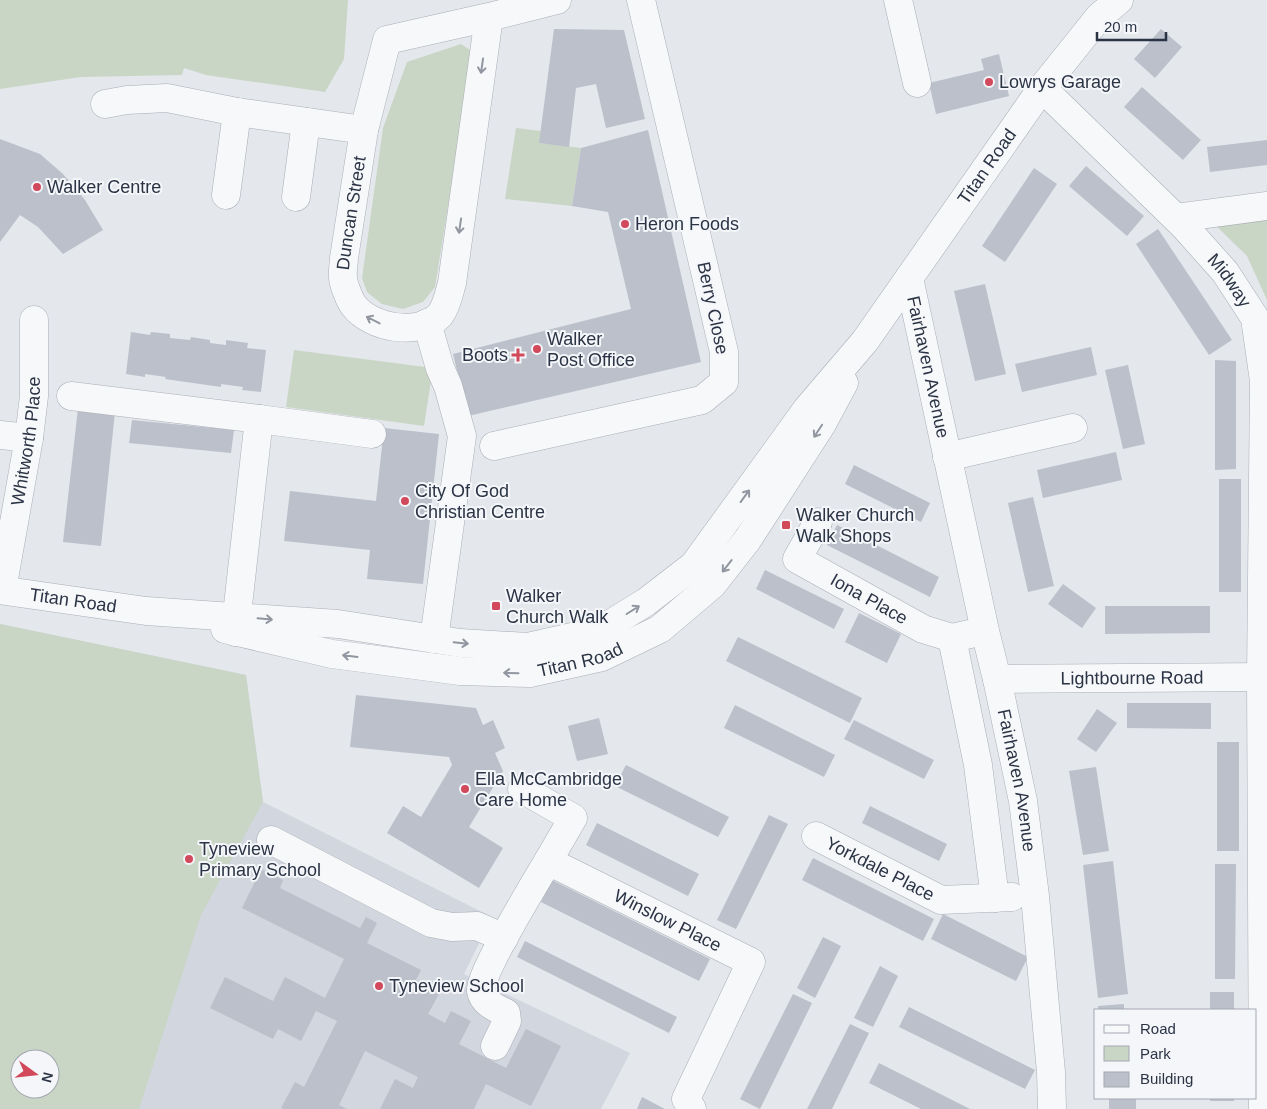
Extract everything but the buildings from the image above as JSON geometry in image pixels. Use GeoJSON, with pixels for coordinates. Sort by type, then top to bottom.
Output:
{"type":"FeatureCollection","features":[{"type":"Feature","properties":{"kind":"street","name":"Duncan Street"},"geometry":{"type":"LineString","coordinates":[[427,324],[414,328],[376,323],[353,306],[343,278],[344,258],[364,130],[387,40],[557,0]]}},
{"type":"Feature","properties":{"kind":"street","name":"Berry Close"},"geometry":{"type":"LineString","coordinates":[[494,446],[702,400],[724,382],[724,352],[641,0]]}},
{"type":"Feature","properties":{"kind":"street"},"geometry":{"type":"LineString","coordinates":[[898,0],[917,83]]}},
{"type":"Feature","properties":{"kind":"street","name":"Titan Road"},"geometry":{"type":"LineString","coordinates":[[1,590],[235,624],[338,624],[460,643],[528,647],[599,631],[646,602],[694,565],[807,409],[865,341],[1101,6]]}},
{"type":"Feature","properties":{"kind":"street"},"geometry":{"type":"LineString","coordinates":[[434,639],[462,436],[448,386],[440,368],[427,324],[440,314],[447,301],[452,283],[489,17]]}},
{"type":"Feature","properties":{"kind":"street","name":"Midway"},"geometry":{"type":"LineString","coordinates":[[1042,88],[1176,218],[1225,272],[1262,329],[1264,382],[1263,1109]]}},
{"type":"Feature","properties":{"kind":"street"},"geometry":{"type":"LineString","coordinates":[[105,104],[127,100],[167,98],[236,112],[364,130]]}},
{"type":"Feature","properties":{"kind":"street"},"geometry":{"type":"LineString","coordinates":[[226,195],[236,112]]}},
{"type":"Feature","properties":{"kind":"street"},"geometry":{"type":"LineString","coordinates":[[296,196],[306,122]]}},
{"type":"Feature","properties":{"kind":"street"},"geometry":{"type":"LineString","coordinates":[[1176,218],[1267,206]]}},
{"type":"Feature","properties":{"kind":"street","name":"Fairhaven Avenue"},"geometry":{"type":"LineString","coordinates":[[909,278],[1023,801],[1035,896],[1051,1072],[1052,1109]]}},
{"type":"Feature","properties":{"kind":"street","name":"Whitworth Place"},"geometry":{"type":"LineString","coordinates":[[1,590],[29,438],[34,396],[34,320]]}},
{"type":"Feature","properties":{"kind":"street","name":"Titan Road"},"geometry":{"type":"LineString","coordinates":[[235,624],[332,654],[460,671],[530,673],[602,657],[660,629],[712,585],[748,539],[822,424],[865,341]]}},
{"type":"Feature","properties":{"kind":"street"},"geometry":{"type":"LineString","coordinates":[[71,396],[372,434]]}},
{"type":"Feature","properties":{"kind":"street"},"geometry":{"type":"LineString","coordinates":[[235,624],[260,419]]}},
{"type":"Feature","properties":{"kind":"street","name":"Fairhaven Avenue"},"geometry":{"type":"LineString","coordinates":[[947,456],[1073,428]]}},
{"type":"Feature","properties":{"kind":"street"},"geometry":{"type":"LineString","coordinates":[[0,435],[29,438]]}},
{"type":"Feature","properties":{"kind":"street","name":"Iona Place"},"geometry":{"type":"LineString","coordinates":[[818,522],[797,559],[923,630],[952,638],[985,631]]}},
{"type":"Feature","properties":{"kind":"street"},"geometry":{"type":"LineString","coordinates":[[952,638],[978,765],[995,898]]}},
{"type":"Feature","properties":{"kind":"street","name":"Lightbourne Road"},"geometry":{"type":"LineString","coordinates":[[997,679],[1264,677]]}},
{"type":"Feature","properties":{"kind":"street"},"geometry":{"type":"LineString","coordinates":[[495,1046],[506,1021],[506,1013],[489,1004],[481,992],[481,982],[573,818],[522,789]]}},
{"type":"Feature","properties":{"kind":"street","name":"Yorkdale Place"},"geometry":{"type":"LineString","coordinates":[[816,836],[940,900],[1035,896]]}},
{"type":"Feature","properties":{"kind":"street"},"geometry":{"type":"LineString","coordinates":[[271,840],[431,924],[452,927],[477,926],[504,938]]}},
{"type":"Feature","properties":{"kind":"street","name":"Winslow Place"},"geometry":{"type":"LineString","coordinates":[[548,861],[751,962],[686,1099],[692,1109]]}},
{"type":"Feature","properties":{"kind":"shaded area","name":"Tyneview Primary School"},"geometry":{"type":"Polygon","coordinates":[[[0,624],[246,675],[263,802],[492,917],[464,974],[630,1053],[601,1109],[0,1109],[0,624]]]}},
{"type":"Feature","properties":{"kind":"green space"},"geometry":{"type":"Polygon","coordinates":[[[0,0],[348,0],[344,59],[325,92],[206,75],[184,68],[182,75],[81,77],[0,89],[0,0]]]}},
{"type":"Feature","properties":{"kind":"green space"},"geometry":{"type":"Polygon","coordinates":[[[461,44],[473,52],[435,287],[423,302],[403,309],[382,304],[367,292],[362,278],[383,128],[407,62],[461,44]]]}},
{"type":"Feature","properties":{"kind":"green space"},"geometry":{"type":"Polygon","coordinates":[[[516,128],[541,131],[540,143],[581,148],[572,206],[505,199],[516,128]]]}},
{"type":"Feature","properties":{"kind":"green space"},"geometry":{"type":"Polygon","coordinates":[[[1267,213],[1267,300],[1247,256],[1211,221],[1267,213]]]}},
{"type":"Feature","properties":{"kind":"green space"},"geometry":{"type":"Polygon","coordinates":[[[294,350],[433,368],[424,426],[286,407],[294,350]]]}},
{"type":"Feature","properties":{"kind":"green space"},"geometry":{"type":"Polygon","coordinates":[[[0,624],[246,675],[263,802],[201,915],[139,1109],[0,1109],[0,624]]]}},
{"type":"Feature","properties":{"kind":"place","name":"Lowrys Garage"},"geometry":{"type":"Point","coordinates":[989,82]}},
{"type":"Feature","properties":{"kind":"place","name":"Walker Centre"},"geometry":{"type":"Point","coordinates":[37,187]}},
{"type":"Feature","properties":{"kind":"place","name":"Heron Foods"},"geometry":{"type":"Point","coordinates":[625,224]}},
{"type":"Feature","properties":{"kind":"place","name":"Walker Post Office"},"geometry":{"type":"Point","coordinates":[537,349]}},
{"type":"Feature","properties":{"kind":"place","name":"Boots"},"geometry":{"type":"Point","coordinates":[518,355]}},
{"type":"Feature","properties":{"kind":"place","name":"City Of God Christian Centre"},"geometry":{"type":"Point","coordinates":[405,501]}},
{"type":"Feature","properties":{"kind":"place","name":"Walker Church Walk Shops"},"geometry":{"type":"Point","coordinates":[786,525]}},
{"type":"Feature","properties":{"kind":"place","name":"Walker Church Walk"},"geometry":{"type":"Point","coordinates":[496,606]}},
{"type":"Feature","properties":{"kind":"place","name":"Ella McCambridge Care Home"},"geometry":{"type":"Point","coordinates":[465,789]}},
{"type":"Feature","properties":{"kind":"place","name":"Tyneview Primary School"},"geometry":{"type":"Point","coordinates":[189,859]}},
{"type":"Feature","properties":{"kind":"place","name":"Tyneview School"},"geometry":{"type":"Point","coordinates":[379,986]}}]}
